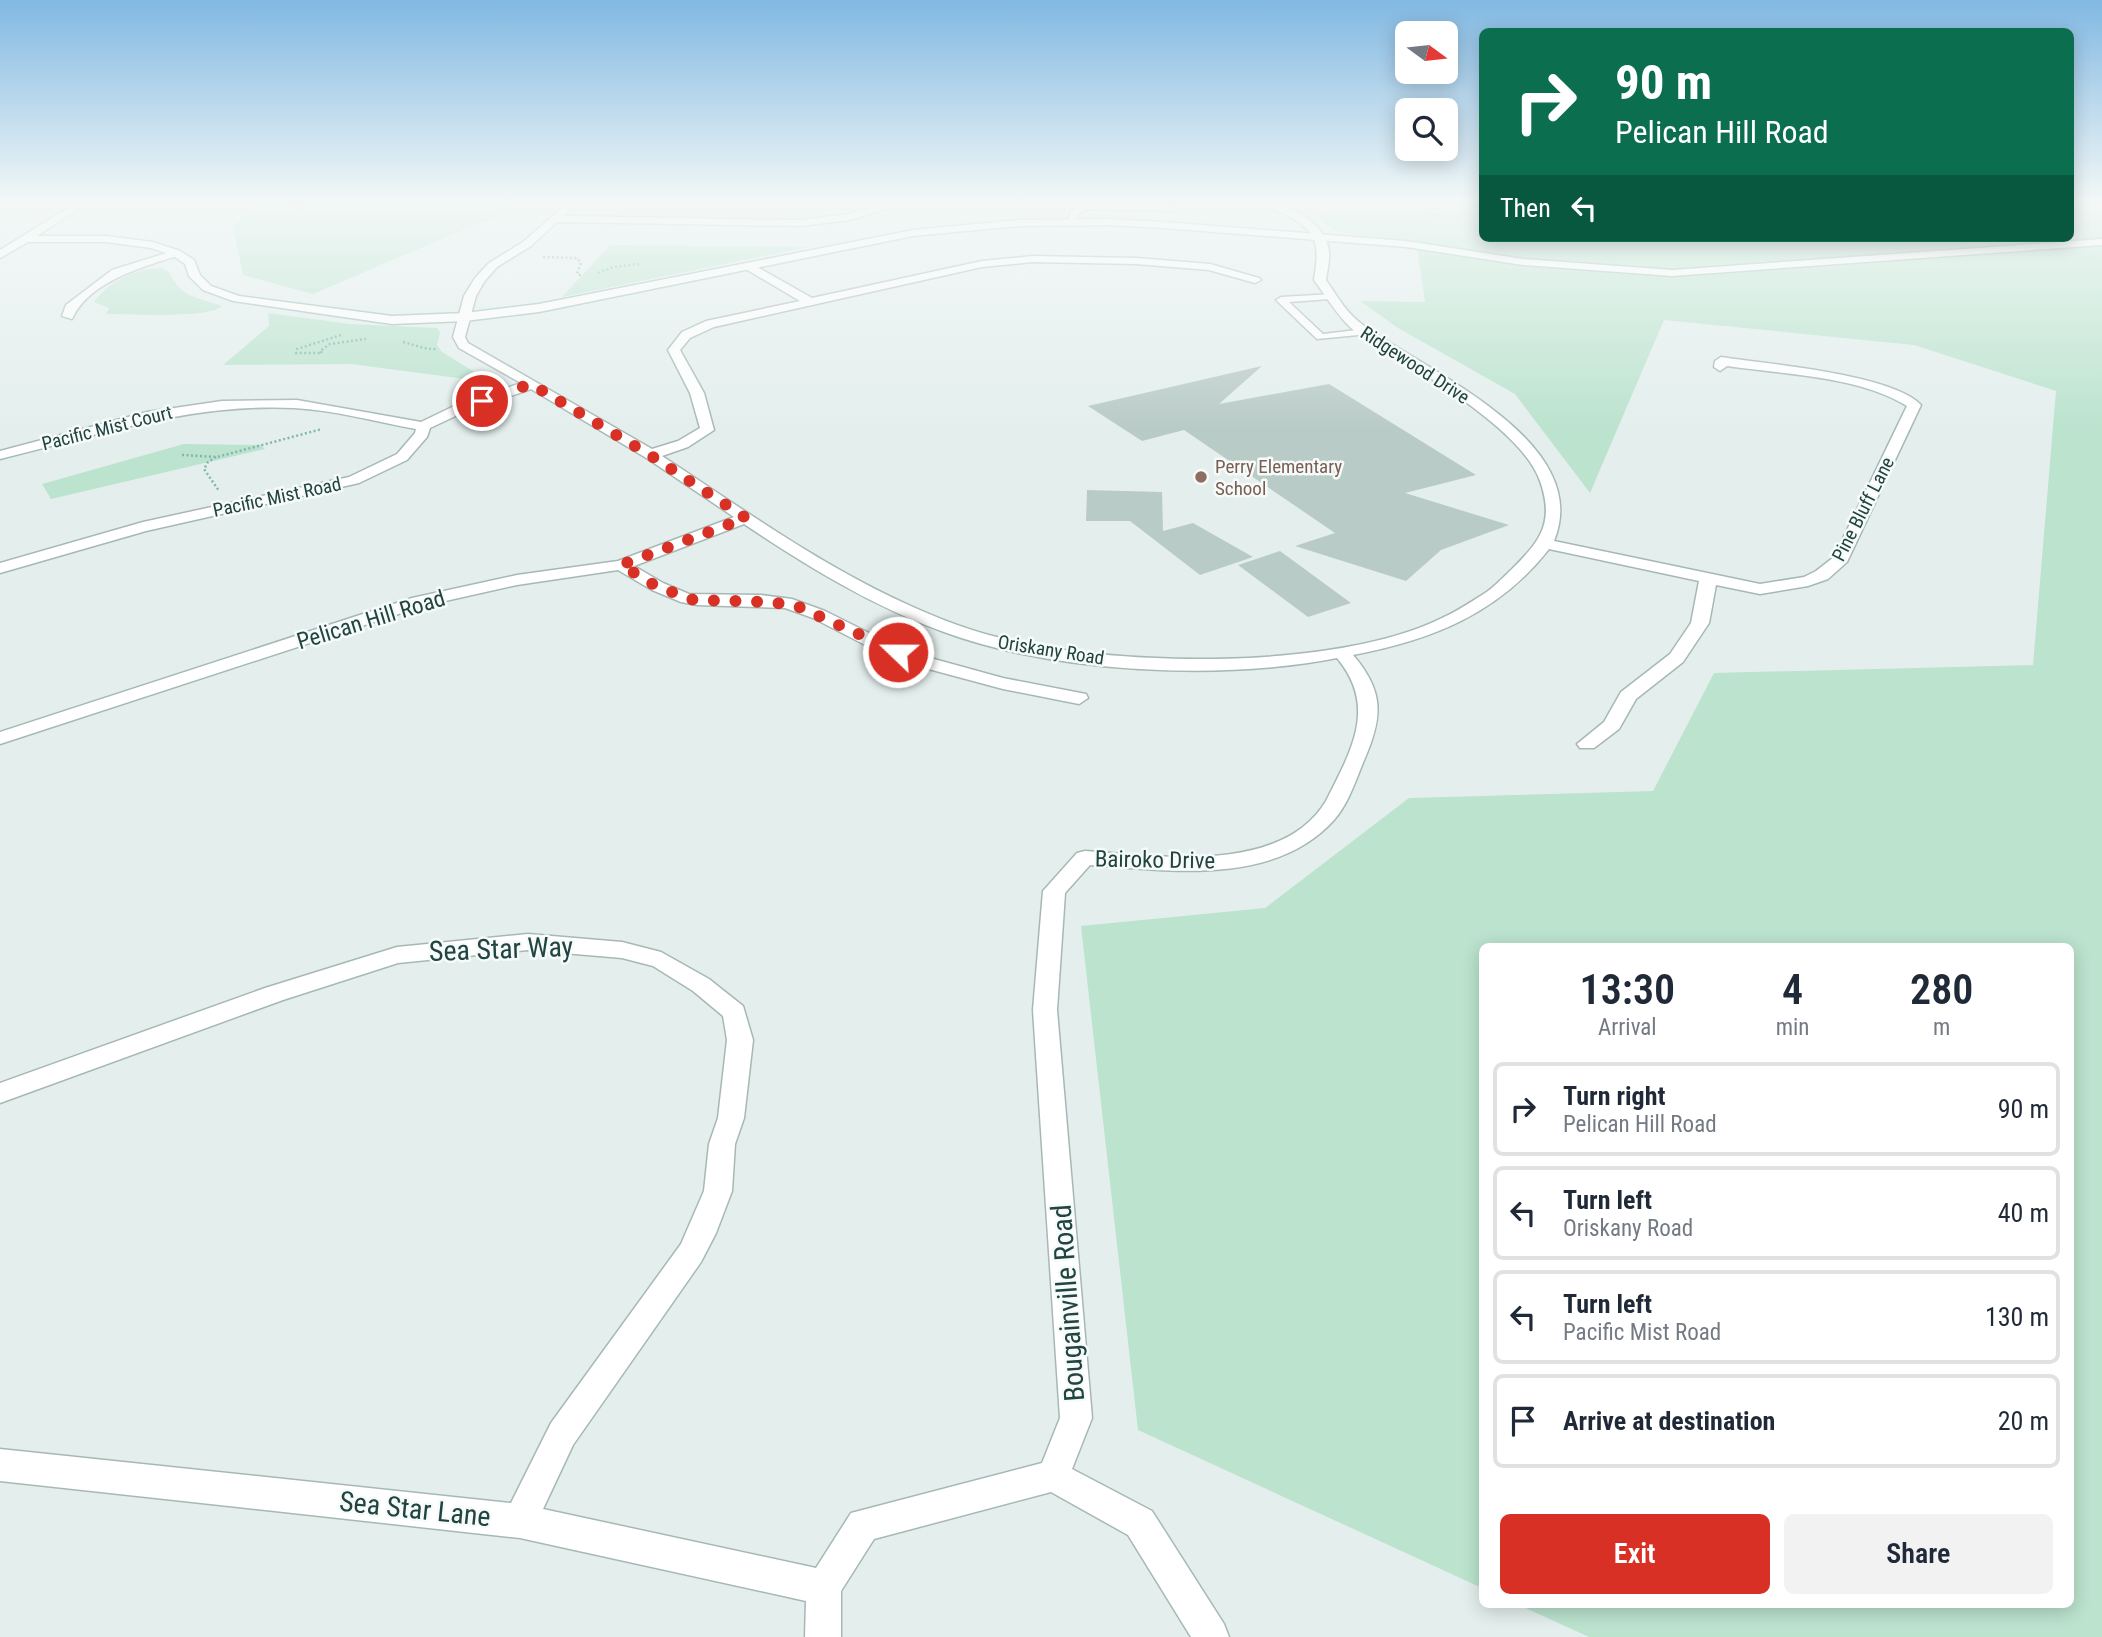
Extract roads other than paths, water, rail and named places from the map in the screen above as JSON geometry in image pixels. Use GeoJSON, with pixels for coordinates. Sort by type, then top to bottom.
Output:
{"type":"FeatureCollection","features":[{"type":"Feature","properties":{"kind":"street"},"geometry":{"type":"LineString","coordinates":[[68,316],[70,307],[110,276]]}},
{"type":"Feature","properties":{"kind":"street"},"geometry":{"type":"LineString","coordinates":[[195,276],[207,288],[237,299],[378,319],[465,317],[539,308],[696,276]]}},
{"type":"Feature","properties":{"kind":"street"},"geometry":{"type":"LineString","coordinates":[[465,317],[482,276]]}},
{"type":"Feature","properties":{"kind":"street"},"geometry":{"type":"LineString","coordinates":[[766,276],[810,302]]}},
{"type":"Feature","properties":{"kind":"street"},"geometry":{"type":"LineString","coordinates":[[650,455],[683,444],[707,430],[697,393],[674,349],[686,335],[709,324],[926,276]]}},
{"type":"Feature","properties":{"kind":"street"},"geometry":{"type":"LineString","coordinates":[[1243,276],[1255,280]]}},
{"type":"Feature","properties":{"kind":"street","name":"Ridgewood Drive"},"geometry":{"type":"LineString","coordinates":[[1321,276],[1320,280],[1342,312],[1364,332],[1492,415],[1533,454],[1546,476],[1554,513],[1546,544]]}},
{"type":"Feature","properties":{"kind":"street","name":"Oriskany Road"},"geometry":{"type":"LineString","coordinates":[[465,317],[459,337],[463,345],[650,455],[746,518],[896,609],[998,643],[1074,656],[1171,664],[1271,662],[1341,652],[1413,634],[1471,610],[1494,596],[1546,544]]}},
{"type":"Feature","properties":{"kind":"street","name":"Pine Bluff Lane"},"geometry":{"type":"LineString","coordinates":[[1546,544],[1708,580],[1769,589],[1808,581],[1833,568],[1841,559],[1914,405],[1900,395],[1873,387],[1721,361],[1720,367]]}},
{"type":"Feature","properties":{"kind":"street"},"geometry":{"type":"LineString","coordinates":[[423,426],[457,410],[531,384]]}},
{"type":"Feature","properties":{"kind":"street","name":"Pacific Mist Court"},"geometry":{"type":"LineString","coordinates":[[0,455],[129,419],[230,404],[297,404],[423,426]]}},
{"type":"Feature","properties":{"kind":"street","name":"Pacific Mist Road"},"geometry":{"type":"LineString","coordinates":[[0,568],[143,527],[354,480],[402,457],[422,435],[423,426]]}},
{"type":"Feature","properties":{"kind":"street","name":"Pelican Hill Road"},"geometry":{"type":"LineString","coordinates":[[0,738],[418,602],[517,580],[621,565],[746,518]]}},
{"type":"Feature","properties":{"kind":"street"},"geometry":{"type":"LineString","coordinates":[[621,565],[656,586],[694,600],[770,602],[797,606],[878,644],[938,667],[1041,692],[1079,698]]}},
{"type":"Feature","properties":{"kind":"street"},"geometry":{"type":"LineString","coordinates":[[1587,744],[1612,725],[1628,696],[1677,658],[1700,623],[1708,580]]}},
{"type":"Feature","properties":{"kind":"street","name":"Bairoko Drive"},"geometry":{"type":"LineString","coordinates":[[1055,891],[1085,858],[1186,863],[1229,861],[1270,852],[1306,834],[1329,811],[1366,734],[1370,719],[1367,690],[1361,677],[1341,652]]}},
{"type":"Feature","properties":{"kind":"street","name":"Bougainville Road"},"geometry":{"type":"LineString","coordinates":[[1053,1476],[1076,1418],[1045,1010],[1055,891]]}},
{"type":"Feature","properties":{"kind":"street","name":"Sea Star Way"},"geometry":{"type":"LineString","coordinates":[[0,1093],[274,994],[397,955],[488,944],[528,942],[622,950],[661,960],[734,1012],[740,1040],[730,1118],[722,1144],[718,1191],[702,1233],[691,1253],[562,1434],[520,1521]]}},
{"type":"Feature","properties":{"kind":"street","name":"Sea Star Lane"},"geometry":{"type":"LineString","coordinates":[[0,1465],[520,1521],[824,1587]]}},
{"type":"Feature","properties":{"kind":"street"},"geometry":{"type":"LineString","coordinates":[[823,1637],[824,1587],[863,1525],[1053,1476],[1140,1523],[1211,1637]]}},
{"type":"Feature","properties":{"kind":"lane"},"geometry":{"type":"LineString","coordinates":[[1330,296],[1281,300],[1321,337],[1364,332]]}},
{"type":"Feature","properties":{"kind":"place","name":"Perry Elementary School"},"geometry":{"type":"Point","coordinates":[1201,477]}}]}
